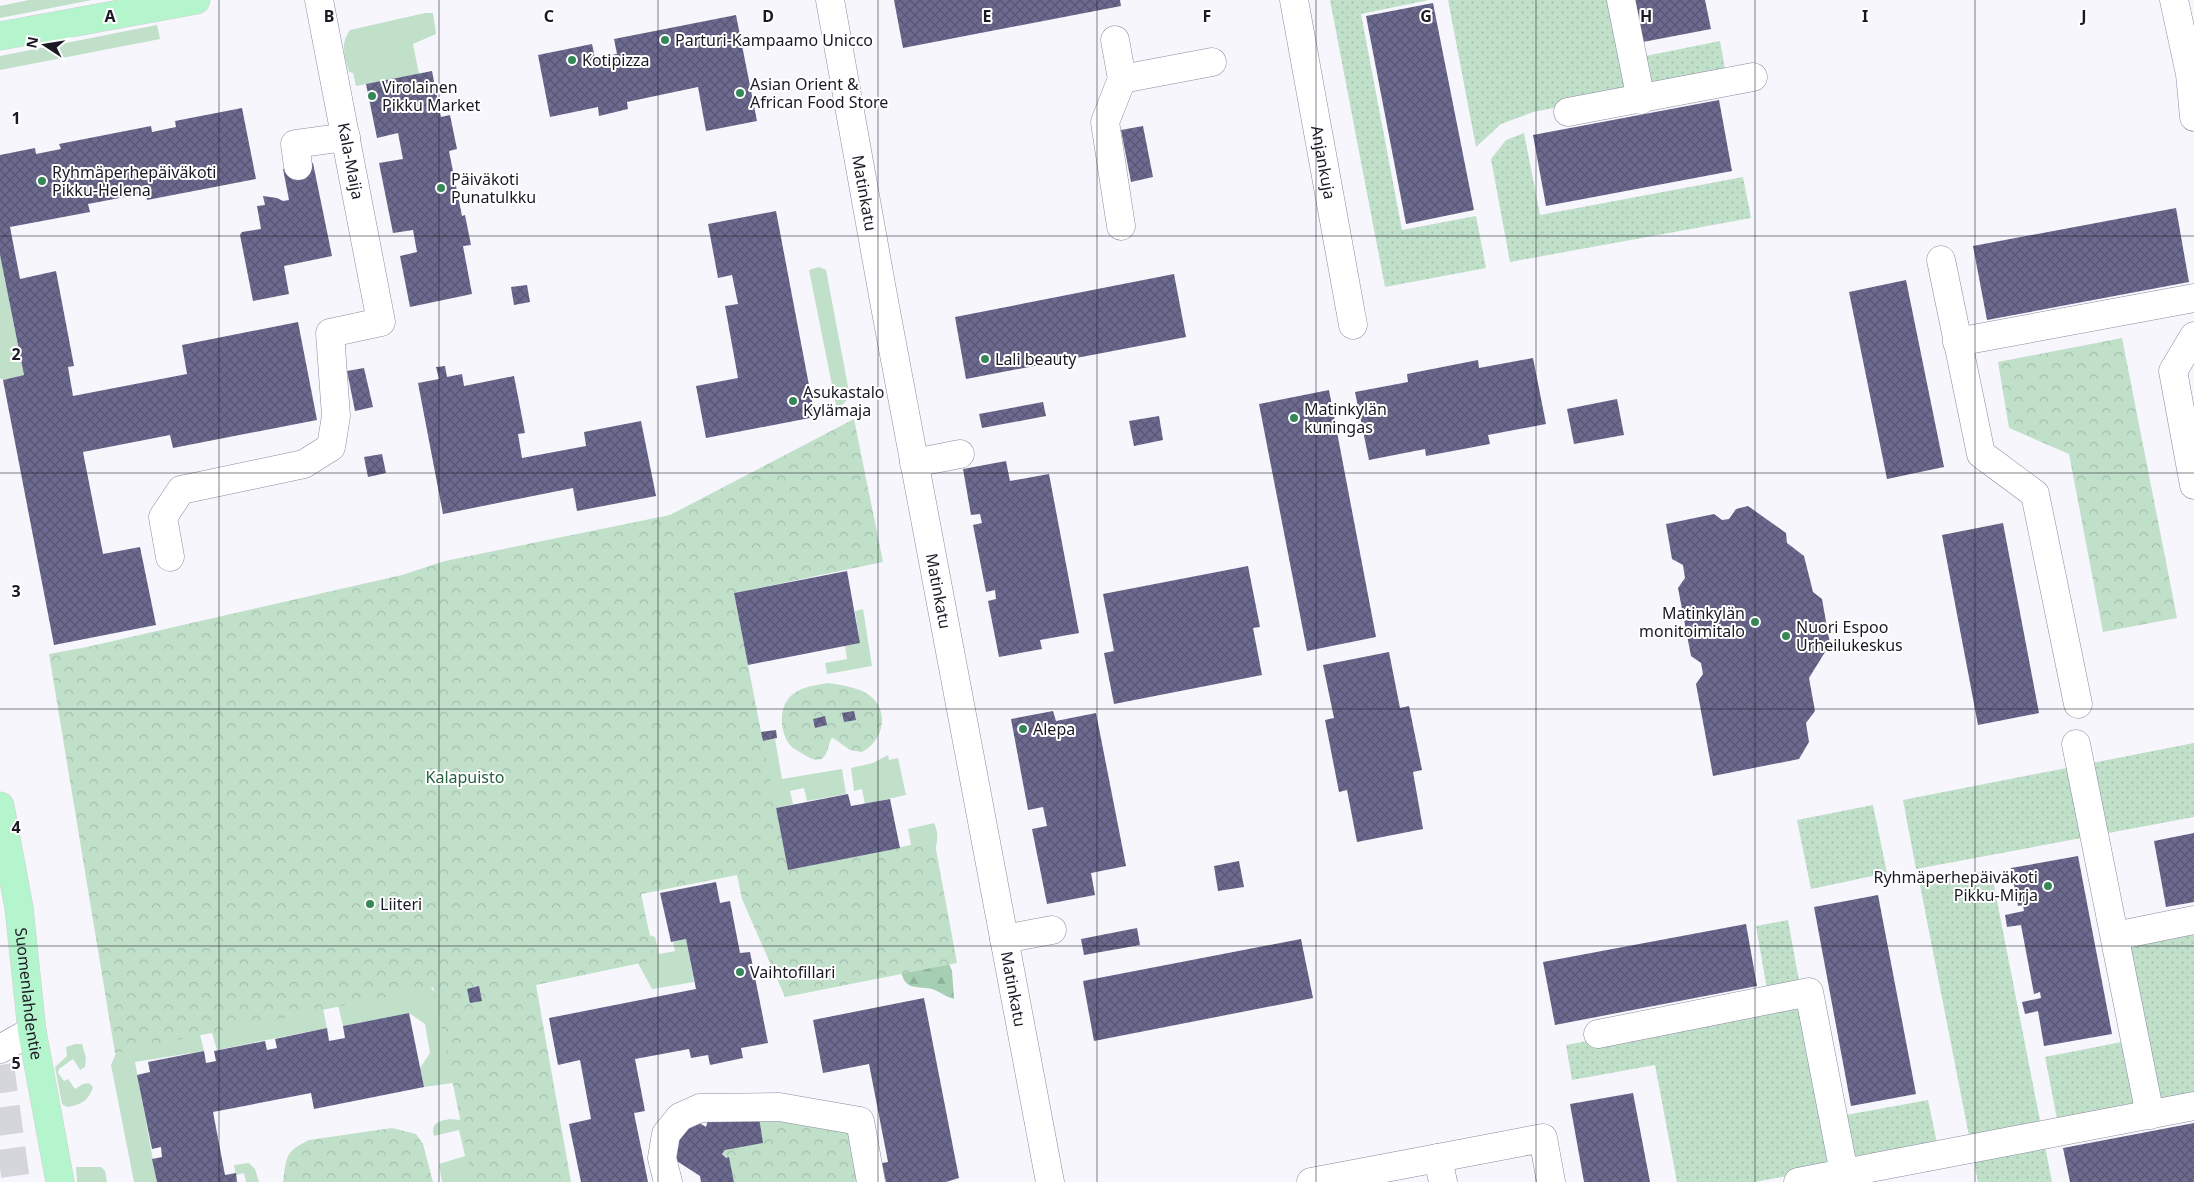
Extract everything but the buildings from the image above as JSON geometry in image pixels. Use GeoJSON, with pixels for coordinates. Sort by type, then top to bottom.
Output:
{"type":"FeatureCollection","features":[{"type":"Feature","properties":{"kind":"main road"},"geometry":{"type":"LineString","coordinates":[[0,36],[196,0]]}},
{"type":"Feature","properties":{"kind":"main road","name":"Suomenlahdentie"},"geometry":{"type":"LineString","coordinates":[[0,806],[18,908],[32,1031],[60,1182]]}},
{"type":"Feature","properties":{"kind":"street","name":"Kala-Maija"},"geometry":{"type":"LineString","coordinates":[[170,557],[163,517],[181,490],[304,464],[331,448],[336,416],[330,333],[381,322],[319,0]]}},
{"type":"Feature","properties":{"kind":"street","name":"Matinkatu"},"geometry":{"type":"LineString","coordinates":[[830,0],[914,463],[1050,1182]]}},
{"type":"Feature","properties":{"kind":"street","name":"Anjankuja"},"geometry":{"type":"LineString","coordinates":[[1294,0],[1353,325]]}},
{"type":"Feature","properties":{"kind":"street"},"geometry":{"type":"LineString","coordinates":[[1621,0],[1641,100]]}},
{"type":"Feature","properties":{"kind":"street"},"geometry":{"type":"LineString","coordinates":[[2174,0],[2190,74],[2194,117]]}},
{"type":"Feature","properties":{"kind":"street"},"geometry":{"type":"LineString","coordinates":[[1115,40],[1122,79],[1105,122],[1121,226]]}},
{"type":"Feature","properties":{"kind":"street"},"geometry":{"type":"LineString","coordinates":[[1122,79],[1212,62]]}},
{"type":"Feature","properties":{"kind":"street"},"geometry":{"type":"LineString","coordinates":[[1568,112],[1641,100],[1753,77]]}},
{"type":"Feature","properties":{"kind":"street"},"geometry":{"type":"LineString","coordinates":[[298,166],[295,144],[346,137]]}},
{"type":"Feature","properties":{"kind":"street"},"geometry":{"type":"LineString","coordinates":[[1942,260],[1980,454],[2035,494],[2078,704]]}},
{"type":"Feature","properties":{"kind":"street"},"geometry":{"type":"LineString","coordinates":[[1957,342],[2194,298]]}},
{"type":"Feature","properties":{"kind":"street"},"geometry":{"type":"LineString","coordinates":[[2194,336],[2173,371],[2194,485]]}},
{"type":"Feature","properties":{"kind":"street"},"geometry":{"type":"LineString","coordinates":[[914,463],[960,454]]}},
{"type":"Feature","properties":{"kind":"street"},"geometry":{"type":"LineString","coordinates":[[2076,744],[2150,1115]]}},
{"type":"Feature","properties":{"kind":"street"},"geometry":{"type":"LineString","coordinates":[[2115,936],[2194,920]]}},
{"type":"Feature","properties":{"kind":"street"},"geometry":{"type":"LineString","coordinates":[[1004,939],[1052,930]]}},
{"type":"Feature","properties":{"kind":"street"},"geometry":{"type":"LineString","coordinates":[[1598,1034],[1809,992],[1844,1173]]}},
{"type":"Feature","properties":{"kind":"street"},"geometry":{"type":"LineString","coordinates":[[0,1025],[32,1031]]}},
{"type":"Feature","properties":{"kind":"street"},"geometry":{"type":"LineString","coordinates":[[0,1049],[32,1031]]}},
{"type":"Feature","properties":{"kind":"street"},"geometry":{"type":"LineString","coordinates":[[1798,1182],[2194,1106]]}},
{"type":"Feature","properties":{"kind":"street"},"geometry":{"type":"LineString","coordinates":[[668,1182],[662,1158],[666,1134],[680,1118],[700,1108],[779,1107],[860,1121],[871,1182]]}},
{"type":"Feature","properties":{"kind":"street"},"geometry":{"type":"LineString","coordinates":[[1311,1182],[1441,1170],[1543,1138],[1551,1182]]}},
{"type":"Feature","properties":{"kind":"green space"},"geometry":{"type":"Polygon","coordinates":[[[29,0],[92,0],[0,18],[0,6],[29,0]]]}},
{"type":"Feature","properties":{"kind":"green space"},"geometry":{"type":"Polygon","coordinates":[[[1330,0],[1429,0],[1361,14],[1402,230],[1476,216],[1486,268],[1385,287],[1330,0]]]}},
{"type":"Feature","properties":{"kind":"green space"},"geometry":{"type":"Polygon","coordinates":[[[1448,0],[1615,0],[1626,60],[1720,41],[1726,75],[1533,112],[1501,124],[1476,147],[1448,0]]]}},
{"type":"Feature","properties":{"kind":"green space"},"geometry":{"type":"Polygon","coordinates":[[[425,13],[433,13],[436,34],[413,44],[419,74],[356,86],[353,73],[349,72],[344,50],[345,40],[350,30],[425,13]]]}},
{"type":"Feature","properties":{"kind":"green space"},"geometry":{"type":"Polygon","coordinates":[[[157,25],[160,39],[0,70],[0,56],[157,25]]]}},
{"type":"Feature","properties":{"kind":"green space"},"geometry":{"type":"Polygon","coordinates":[[[1524,133],[1540,215],[1743,177],[1751,218],[1510,262],[1491,159],[1506,140],[1524,133]]]}},
{"type":"Feature","properties":{"kind":"green space"},"geometry":{"type":"Polygon","coordinates":[[[0,255],[24,375],[3,380],[0,378],[0,255]]]}},
{"type":"Feature","properties":{"kind":"green space"},"geometry":{"type":"Polygon","coordinates":[[[819,267],[826,270],[850,397],[837,410],[809,270],[819,267]]]}},
{"type":"Feature","properties":{"kind":"green space"},"geometry":{"type":"Polygon","coordinates":[[[2122,338],[2177,618],[2103,632],[2069,454],[2009,428],[1998,362],[2122,338]]]}},
{"type":"Feature","properties":{"kind":"green space","name":"Kalapuisto"},"geometry":{"type":"Polygon","coordinates":[[[854,419],[883,562],[734,593],[788,870],[900,848],[934,839],[957,963],[785,997],[742,899],[737,875],[641,894],[655,960],[536,985],[571,1182],[473,1182],[433,987],[115,1053],[49,654],[402,575],[445,561],[670,515],[854,419]]]}},
{"type":"Feature","properties":{"kind":"green space"},"geometry":{"type":"Polygon","coordinates":[[[863,609],[872,666],[827,674],[825,663],[847,659],[845,646],[860,643],[855,611],[863,609]]]}},
{"type":"Feature","properties":{"kind":"green space"},"geometry":{"type":"Polygon","coordinates":[[[828,683],[854,688],[869,695],[876,701],[880,709],[882,725],[875,741],[862,752],[850,750],[833,738],[823,757],[821,759],[814,759],[790,745],[783,732],[782,716],[791,695],[805,688],[828,683]]]}},
{"type":"Feature","properties":{"kind":"green space"},"geometry":{"type":"Polygon","coordinates":[[[761,732],[763,741],[775,739],[782,779],[842,769],[846,794],[807,801],[804,788],[790,791],[793,804],[776,808],[788,870],[911,845],[908,829],[934,823],[937,838],[934,852],[788,883],[746,736],[761,732]]]}},
{"type":"Feature","properties":{"kind":"green space"},"geometry":{"type":"Polygon","coordinates":[[[2194,743],[2194,817],[1916,869],[1903,800],[2194,743]]]}},
{"type":"Feature","properties":{"kind":"green space"},"geometry":{"type":"Polygon","coordinates":[[[888,755],[889,760],[898,758],[906,795],[865,804],[862,789],[854,791],[851,768],[873,763],[888,755]]]}},
{"type":"Feature","properties":{"kind":"green space"},"geometry":{"type":"Polygon","coordinates":[[[1873,805],[1887,873],[1811,889],[1797,820],[1873,805]]]}},
{"type":"Feature","properties":{"kind":"green space"},"geometry":{"type":"Polygon","coordinates":[[[1991,870],[2052,1182],[1978,1182],[1920,885],[1991,870]]]}},
{"type":"Feature","properties":{"kind":"green space"},"geometry":{"type":"Polygon","coordinates":[[[1788,920],[1824,1119],[1928,1100],[1938,1148],[1755,1182],[1677,1182],[1655,1065],[1572,1080],[1566,1045],[1770,1007],[1756,926],[1788,920]]]}},
{"type":"Feature","properties":{"kind":"green space"},"geometry":{"type":"Polygon","coordinates":[[[2194,928],[2194,1098],[2058,1124],[2045,1057],[2142,1038],[2123,942],[2194,928]]]}},
{"type":"Feature","properties":{"kind":"green space"},"geometry":{"type":"Polygon","coordinates":[[[646,934],[655,937],[659,954],[675,951],[673,942],[686,939],[694,982],[652,989],[633,954],[646,934]]]}},
{"type":"Feature","properties":{"kind":"green space"},"geometry":{"type":"Polygon","coordinates":[[[941,944],[952,971],[954,999],[932,989],[907,984],[900,967],[941,944]]]}},
{"type":"Feature","properties":{"kind":"green space"},"geometry":{"type":"Polygon","coordinates":[[[430,986],[436,995],[453,1083],[424,1087],[420,1068],[430,1053],[425,1024],[409,1013],[343,1026],[337,1001],[430,986]]]}},
{"type":"Feature","properties":{"kind":"green space"},"geometry":{"type":"Polygon","coordinates":[[[322,1004],[327,1028],[217,1050],[210,1026],[322,1004]]]}},
{"type":"Feature","properties":{"kind":"green space"},"geometry":{"type":"Polygon","coordinates":[[[199,1031],[204,1051],[135,1062],[157,1182],[134,1182],[111,1065],[119,1046],[199,1031]]]}},
{"type":"Feature","properties":{"kind":"green space"},"geometry":{"type":"Polygon","coordinates":[[[82,1044],[86,1058],[85,1067],[80,1070],[73,1059],[59,1069],[58,1073],[64,1081],[68,1079],[75,1089],[89,1083],[93,1087],[89,1096],[83,1102],[67,1107],[62,1104],[55,1067],[67,1056],[66,1047],[82,1044]]]}},
{"type":"Feature","properties":{"kind":"green space"},"geometry":{"type":"Polygon","coordinates":[[[758,1111],[850,1133],[858,1182],[734,1182],[729,1157],[726,1158],[722,1154],[758,1111]]]}},
{"type":"Feature","properties":{"kind":"green space"},"geometry":{"type":"Polygon","coordinates":[[[450,1119],[461,1120],[474,1182],[442,1182],[439,1164],[465,1156],[459,1130],[434,1136],[434,1125],[450,1119]]]}},
{"type":"Feature","properties":{"kind":"green space"},"geometry":{"type":"Polygon","coordinates":[[[392,1128],[416,1134],[423,1144],[433,1182],[283,1182],[288,1156],[295,1148],[309,1140],[392,1128]]]}},
{"type":"Feature","properties":{"kind":"green space"},"geometry":{"type":"Polygon","coordinates":[[[249,1163],[255,1169],[259,1182],[246,1182],[244,1173],[236,1175],[234,1165],[249,1163]]]}},
{"type":"Feature","properties":{"kind":"green space"},"geometry":{"type":"Polygon","coordinates":[[[76,1167],[101,1167],[105,1171],[107,1182],[77,1182],[76,1167]]]}},
{"type":"Feature","properties":{"kind":"tunnel"},"geometry":{"type":"LineString","coordinates":[[0,1065],[16,1182]]}},
{"type":"Feature","properties":{"kind":"place","name":"Parturi-Kampaamo Unicco"},"geometry":{"type":"Point","coordinates":[665,40]}},
{"type":"Feature","properties":{"kind":"place","name":"Kotipizza"},"geometry":{"type":"Point","coordinates":[572,60]}},
{"type":"Feature","properties":{"kind":"place","name":"Asian Orient & African Food Store"},"geometry":{"type":"Point","coordinates":[740,93]}},
{"type":"Feature","properties":{"kind":"place","name":"Virolainen Pikku Market"},"geometry":{"type":"Point","coordinates":[372,96]}},
{"type":"Feature","properties":{"kind":"place","name":"Ryhmäperhepäiväkoti Pikku-Helena"},"geometry":{"type":"Point","coordinates":[42,181]}},
{"type":"Feature","properties":{"kind":"place","name":"Päiväkoti Punatulkku"},"geometry":{"type":"Point","coordinates":[441,188]}},
{"type":"Feature","properties":{"kind":"place","name":"Lali beauty"},"geometry":{"type":"Point","coordinates":[985,359]}},
{"type":"Feature","properties":{"kind":"place","name":"Asukastalo Kylämaja"},"geometry":{"type":"Point","coordinates":[793,401]}},
{"type":"Feature","properties":{"kind":"place","name":"Matinkylän kuningas"},"geometry":{"type":"Point","coordinates":[1294,418]}},
{"type":"Feature","properties":{"kind":"place","name":"Matinkylän monitoimitalo"},"geometry":{"type":"Point","coordinates":[1755,622]}},
{"type":"Feature","properties":{"kind":"place","name":"Nuori Espoo Urheilukeskus"},"geometry":{"type":"Point","coordinates":[1786,636]}},
{"type":"Feature","properties":{"kind":"place","name":"Alepa"},"geometry":{"type":"Point","coordinates":[1023,729]}},
{"type":"Feature","properties":{"kind":"place","name":"Ryhmäperhepäiväkoti Pikku-Mirja"},"geometry":{"type":"Point","coordinates":[2048,886]}},
{"type":"Feature","properties":{"kind":"place","name":"Liiteri"},"geometry":{"type":"Point","coordinates":[370,904]}},
{"type":"Feature","properties":{"kind":"place","name":"Vaihtofillari"},"geometry":{"type":"Point","coordinates":[740,972]}}]}
